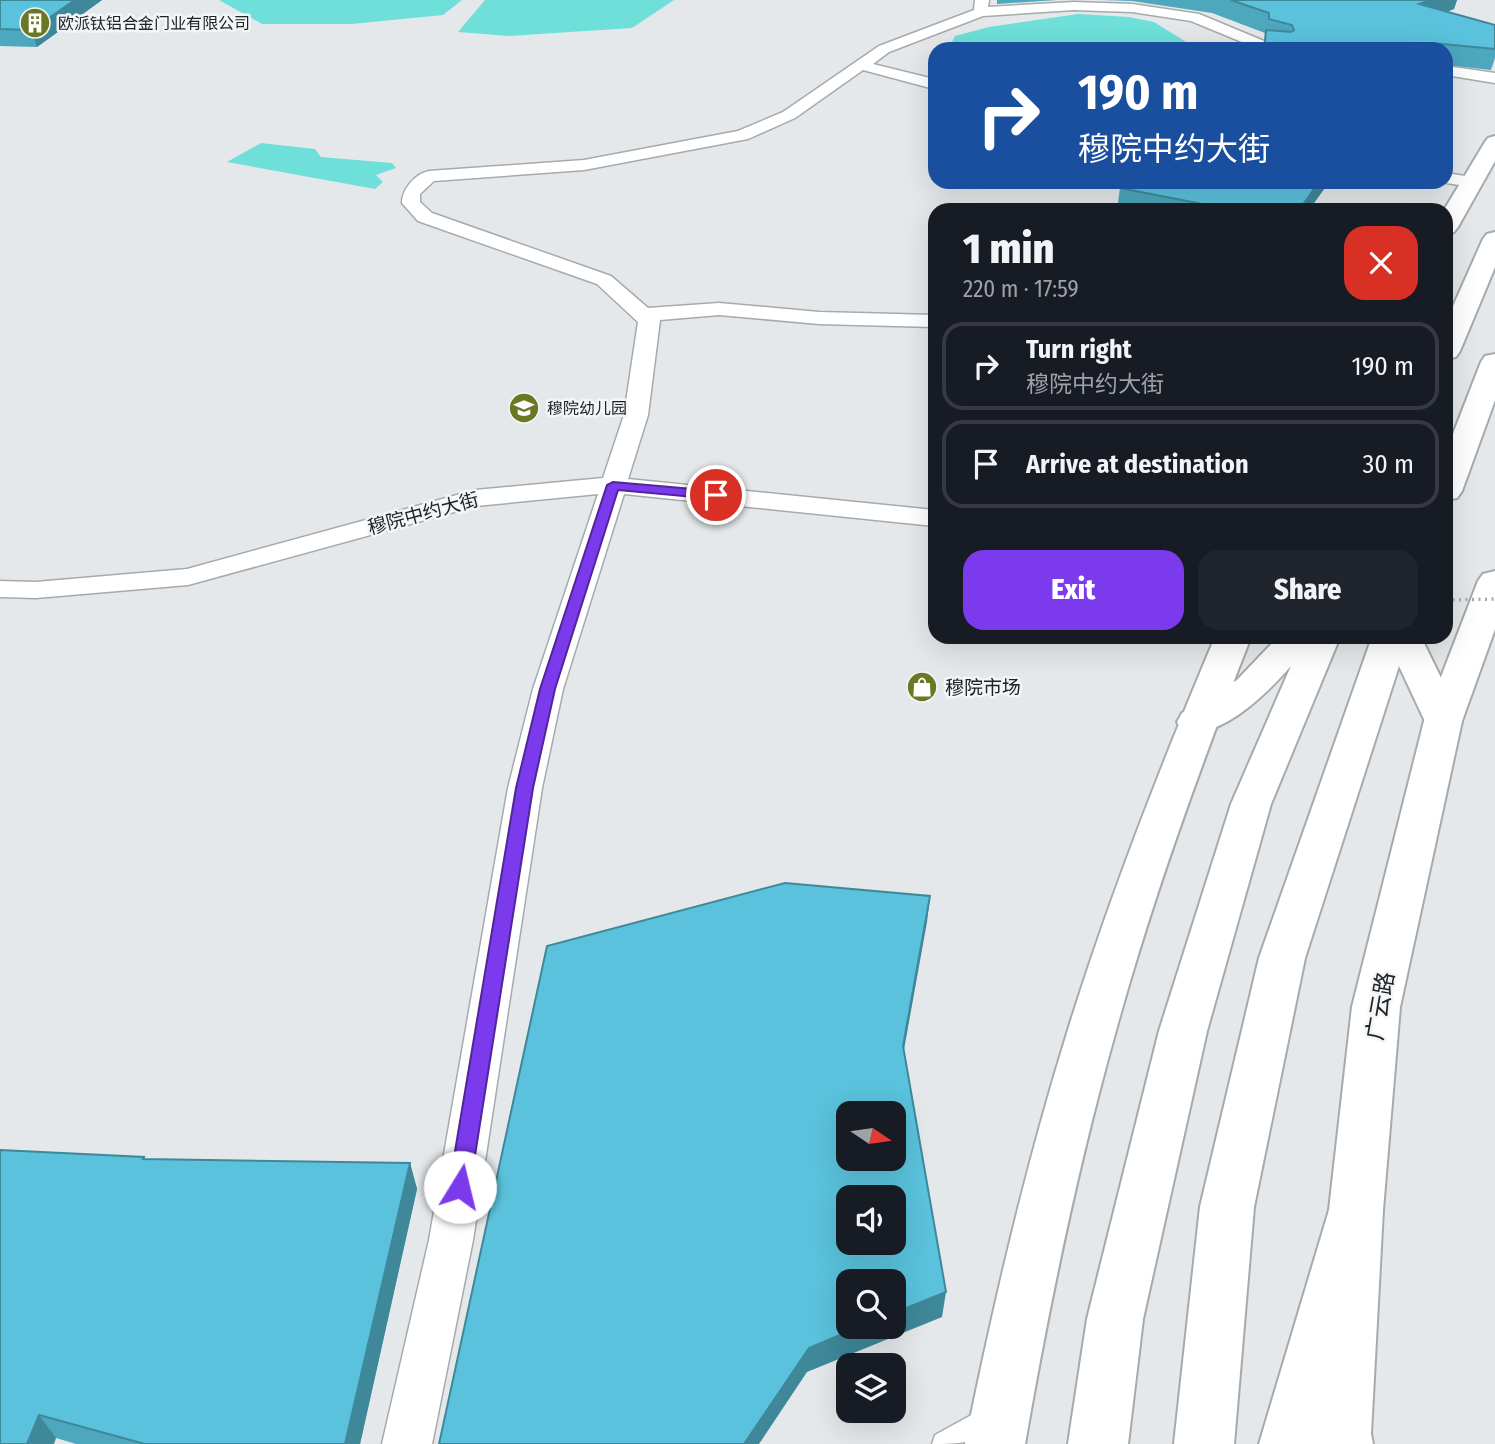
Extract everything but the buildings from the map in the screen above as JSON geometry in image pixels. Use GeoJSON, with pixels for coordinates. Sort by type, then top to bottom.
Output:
{"type":"FeatureCollection","features":[{"type":"Feature","properties":{"kind":"main road"},"geometry":{"type":"LineString","coordinates":[[1453,215],[1495,142]]}},
{"type":"Feature","properties":{"kind":"main road"},"geometry":{"type":"LineString","coordinates":[[1453,335],[1495,239]]}},
{"type":"Feature","properties":{"kind":"main road"},"geometry":{"type":"LineString","coordinates":[[1453,473],[1495,362]]}},
{"type":"Feature","properties":{"kind":"main road","name":"广云路"},"geometry":{"type":"LineString","coordinates":[[1329,1441],[1376,1007],[1443,721],[1495,582]]}},
{"type":"Feature","properties":{"kind":"main road"},"geometry":{"type":"LineString","coordinates":[[998,1427],[1009,1359],[1079,1072],[1149,846],[1196,722],[1230,644]]}},
{"type":"Feature","properties":{"kind":"main road"},"geometry":{"type":"LineString","coordinates":[[1196,722],[1250,688],[1291,644]]}},
{"type":"Feature","properties":{"kind":"main road"},"geometry":{"type":"LineString","coordinates":[[1098,1444],[1115,1318],[1183,1031],[1251,804],[1319,644]]}},
{"type":"Feature","properties":{"kind":"main road"},"geometry":{"type":"LineString","coordinates":[[1204,1444],[1227,1207],[1282,958],[1388,644]]}},
{"type":"Feature","properties":{"kind":"main road"},"geometry":{"type":"LineString","coordinates":[[1406,644],[1443,721]]}},
{"type":"Feature","properties":{"kind":"street"},"geometry":{"type":"LineString","coordinates":[[407,1444],[451,1240],[525,788],[548,689],[636,415],[649,320],[604,280],[425,217],[411,203],[411,193],[429,176],[584,165],[742,135],[767,127],[789,115],[884,49],[982,6],[1132,8],[1194,17],[1254,42]]}},
{"type":"Feature","properties":{"kind":"street"},"geometry":{"type":"LineString","coordinates":[[860,65],[928,82]]}},
{"type":"Feature","properties":{"kind":"street"},"geometry":{"type":"LineString","coordinates":[[1453,72],[1495,78]]}},
{"type":"Feature","properties":{"kind":"street"},"geometry":{"type":"LineString","coordinates":[[1453,179],[1472,182]]}},
{"type":"Feature","properties":{"kind":"street"},"geometry":{"type":"LineString","coordinates":[[644,315],[719,309],[819,318],[928,321]]}},
{"type":"Feature","properties":{"kind":"street","name":"穆院中约大街"},"geometry":{"type":"LineString","coordinates":[[0,589],[36,590],[188,577],[475,498],[613,485],[928,517]]}},
{"type":"Feature","properties":{"kind":"lane"},"geometry":{"type":"LineString","coordinates":[[944,1444],[998,1427]]}},
{"type":"Feature","properties":{"kind":"path"},"geometry":{"type":"LineString","coordinates":[[1453,600],[1495,599]]}},
{"type":"Feature","properties":{"kind":"water"},"geometry":{"type":"Polygon","coordinates":[[[219,0],[462,0],[443,15],[352,24],[262,24],[219,0]]]}},
{"type":"Feature","properties":{"kind":"water"},"geometry":{"type":"Polygon","coordinates":[[[485,0],[674,0],[632,28],[509,36],[458,32],[485,0]]]}},
{"type":"Feature","properties":{"kind":"water"},"geometry":{"type":"Polygon","coordinates":[[[1078,14],[1129,17],[1154,22],[1186,42],[952,42],[955,36],[989,27],[1078,14]]]}},
{"type":"Feature","properties":{"kind":"water"},"geometry":{"type":"Polygon","coordinates":[[[261,143],[315,149],[321,157],[392,163],[396,168],[376,175],[383,182],[375,189],[227,162],[261,143]]]}},
{"type":"Feature","properties":{"kind":"place","name":"欧派钛铝合金门业有限公司"},"geometry":{"type":"Point","coordinates":[35,23]}},
{"type":"Feature","properties":{"kind":"place","name":"穆院幼儿园"},"geometry":{"type":"Point","coordinates":[524,408]}},
{"type":"Feature","properties":{"kind":"place","name":"穆院市场"},"geometry":{"type":"Point","coordinates":[922,687]}},
{"type":"Feature","properties":{"kind":"route"},"geometry":{"type":"LineString","coordinates":[[460,1187],[525,788],[548,689],[613,485],[716,495]]}}]}
